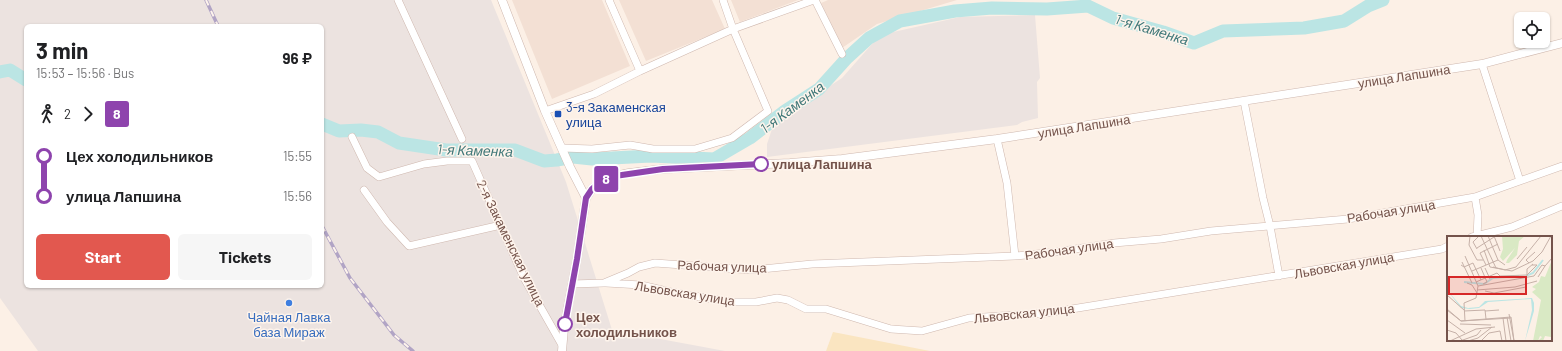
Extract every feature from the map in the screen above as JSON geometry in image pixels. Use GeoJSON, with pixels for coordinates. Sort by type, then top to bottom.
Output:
{"type":"FeatureCollection","features":[{"type":"Feature","properties":{"kind":"street"},"geometry":{"type":"LineString","coordinates":[[398,0],[462,139]]}},
{"type":"Feature","properties":{"kind":"street"},"geometry":{"type":"LineString","coordinates":[[502,0],[545,110],[570,167],[586,198],[562,348]]}},
{"type":"Feature","properties":{"kind":"street"},"geometry":{"type":"LineString","coordinates":[[609,0],[640,71]]}},
{"type":"Feature","properties":{"kind":"street"},"geometry":{"type":"LineString","coordinates":[[562,148],[592,149],[630,145],[652,149],[695,149],[732,138],[768,112],[733,29],[723,0]]}},
{"type":"Feature","properties":{"kind":"street"},"geometry":{"type":"LineString","coordinates":[[545,110],[594,94],[640,71],[733,29],[814,0],[842,54]]}},
{"type":"Feature","properties":{"kind":"street","name":"улица Лапшина"},"geometry":{"type":"LineString","coordinates":[[586,198],[592,189],[600,182],[615,176],[645,171],[842,159],[997,139],[1482,64],[1562,43]]}},
{"type":"Feature","properties":{"kind":"street"},"geometry":{"type":"LineString","coordinates":[[1482,64],[1520,181]]}},
{"type":"Feature","properties":{"kind":"street"},"geometry":{"type":"LineString","coordinates":[[1244,101],[1279,276]]}},
{"type":"Feature","properties":{"kind":"street","name":"2-я Закаменская улица"},"geometry":{"type":"LineString","coordinates":[[352,137],[367,168],[379,177],[424,164],[447,161],[472,161],[524,278],[562,348]]}},
{"type":"Feature","properties":{"kind":"street"},"geometry":{"type":"LineString","coordinates":[[997,139],[1007,183],[1015,256]]}},
{"type":"Feature","properties":{"kind":"street","name":"Рабочая улица"},"geometry":{"type":"LineString","coordinates":[[572,284],[604,283],[628,274],[639,267],[655,263],[750,270],[812,264],[1015,256],[1211,232],[1348,219],[1475,197],[1562,166]]}},
{"type":"Feature","properties":{"kind":"street"},"geometry":{"type":"LineString","coordinates":[[364,190],[387,222],[409,246],[501,225]]}},
{"type":"Feature","properties":{"kind":"street"},"geometry":{"type":"LineString","coordinates":[[1475,197],[1478,215],[1475,236],[1512,227],[1562,206]]}},
{"type":"Feature","properties":{"kind":"street","name":"Львовская улица"},"geometry":{"type":"LineString","coordinates":[[604,283],[641,285],[671,292],[731,302],[756,302],[778,298],[788,300],[806,309],[826,310],[891,329],[922,331],[969,318],[1046,313],[1442,249],[1447,246]]}},
{"type":"Feature","properties":{"kind":"shaded area"},"geometry":{"type":"Polygon","coordinates":[[[0,0],[491,0],[566,182],[612,330],[725,351],[38,351],[0,298],[0,0]]]}},
{"type":"Feature","properties":{"kind":"shaded area"},"geometry":{"type":"Polygon","coordinates":[[[512,0],[602,0],[630,66],[552,99],[512,0]]]}},
{"type":"Feature","properties":{"kind":"shaded area"},"geometry":{"type":"Polygon","coordinates":[[[619,0],[712,0],[725,29],[646,61],[619,0]]]}},
{"type":"Feature","properties":{"kind":"shaded area"},"geometry":{"type":"Polygon","coordinates":[[[731,0],[798,0],[740,22],[731,0]]]}},
{"type":"Feature","properties":{"kind":"shaded area"},"geometry":{"type":"Polygon","coordinates":[[[828,0],[957,0],[877,24],[842,48],[821,3],[828,0]]]}},
{"type":"Feature","properties":{"kind":"shaded area"},"geometry":{"type":"Polygon","coordinates":[[[1035,15],[1040,78],[1037,82],[1038,118],[1022,122],[1017,125],[767,157],[767,144],[774,123],[842,78],[880,35],[960,17],[1035,15]]]}},
{"type":"Feature","properties":{"kind":"sand"},"geometry":{"type":"Polygon","coordinates":[[[833,332],[930,351],[826,351],[833,332]]]}},
{"type":"Feature","properties":{"kind":"waterway","name":"1-я Каменка"},"geometry":{"type":"LineString","coordinates":[[324,125],[339,131],[361,130],[378,132],[399,143],[446,150],[515,150],[544,161],[573,157],[592,159],[651,156],[714,159],[750,138],[785,111],[819,89],[847,58],[869,38],[900,21],[955,11],[992,8],[1047,9],[1088,6],[1113,18],[1163,32],[1194,43],[1223,31],[1304,28],[1344,21],[1368,6],[1383,0]]}},
{"type":"Feature","properties":{"kind":"waterway"},"geometry":{"type":"LineString","coordinates":[[0,72],[10,70],[24,79]]}},
{"type":"Feature","properties":{"kind":"railway"},"geometry":{"type":"LineString","coordinates":[[206,0],[217,24]]}},
{"type":"Feature","properties":{"kind":"railway"},"geometry":{"type":"LineString","coordinates":[[324,230],[350,278],[394,335],[413,351]]}},
{"type":"Feature","properties":{"kind":"bus line","name":"8"},"geometry":{"type":"LineString","coordinates":[[565,324],[582,229],[583,210],[586,198],[592,189],[600,182],[615,176],[645,171],[761,164]]}},
{"type":"Feature","properties":{"kind":"place","name":"3-я Закаменская улица"},"geometry":{"type":"Point","coordinates":[558,114]}},
{"type":"Feature","properties":{"kind":"place","name":"улица Лапшина"},"geometry":{"type":"Point","coordinates":[761,164]}},
{"type":"Feature","properties":{"kind":"place","name":"Чайная Лавка база Мираж"},"geometry":{"type":"Point","coordinates":[289,303]}},
{"type":"Feature","properties":{"kind":"place","name":"Цех холодильников"},"geometry":{"type":"Point","coordinates":[565,324]}}]}
